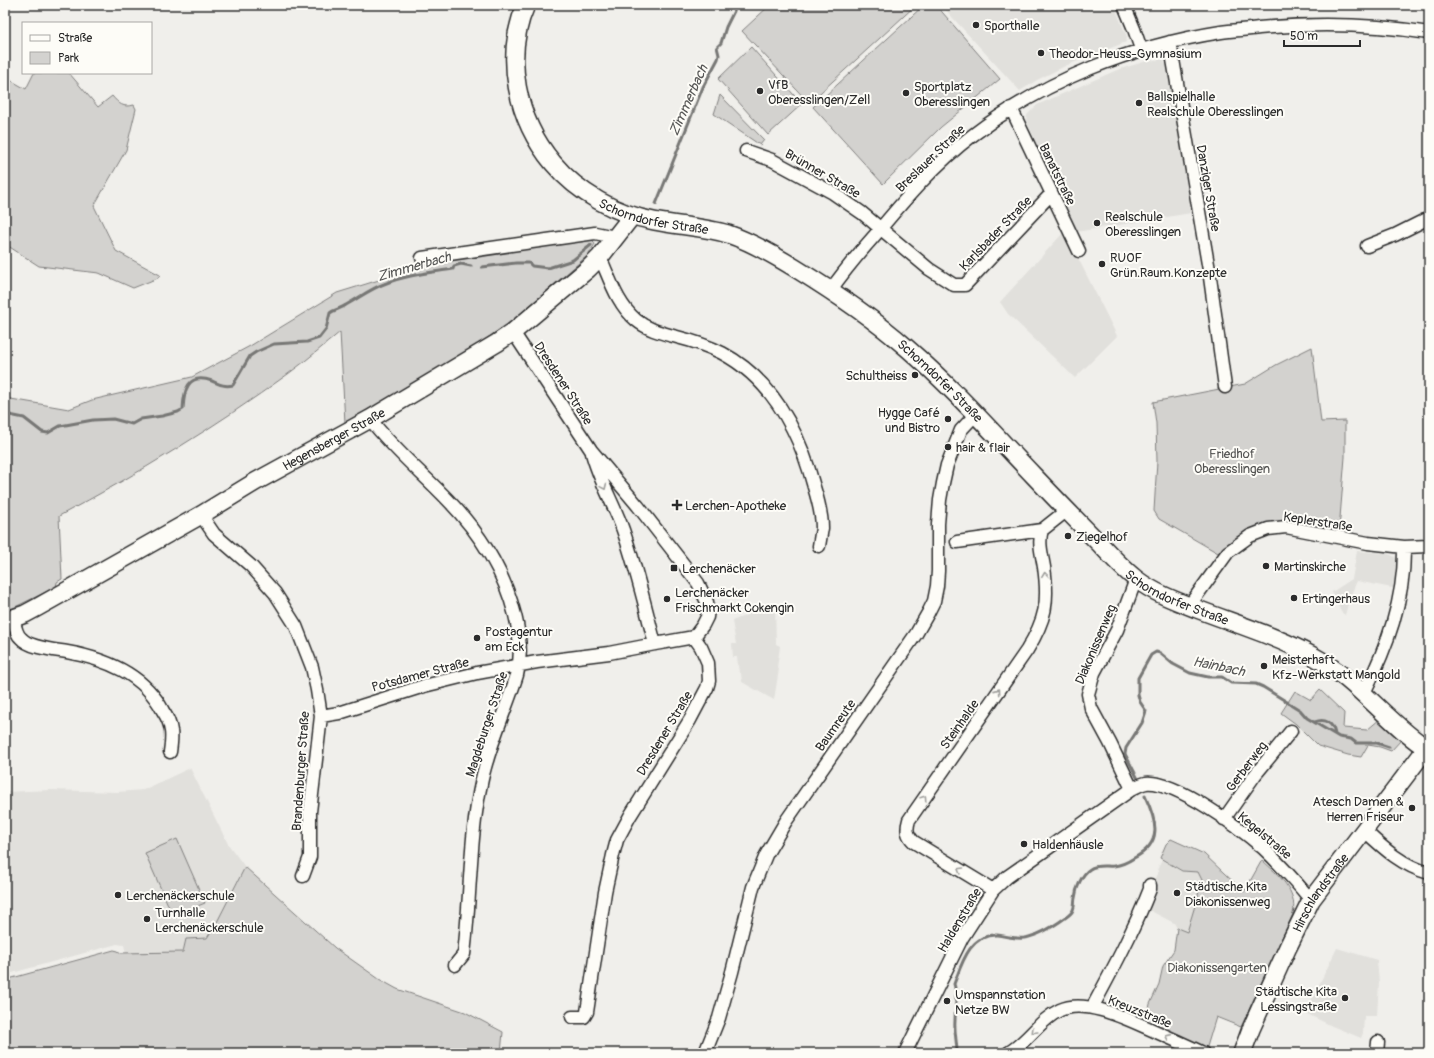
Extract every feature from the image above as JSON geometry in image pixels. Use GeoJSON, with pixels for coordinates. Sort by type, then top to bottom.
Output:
{"type":"FeatureCollection","features":[{"type":"Feature","properties":{"kind":"main road","name":"Schorndorfer Straße"},"geometry":{"type":"LineString","coordinates":[[526,5],[517,30],[514,55],[518,88],[528,123],[540,145],[554,164],[570,180],[597,200],[620,212],[652,221],[727,234],[748,242],[770,253],[830,291],[887,331],[906,347],[975,415],[1066,511],[1136,579],[1164,596],[1290,645],[1313,656],[1342,675],[1364,693],[1408,734],[1428,748]]}},
{"type":"Feature","properties":{"kind":"main road","name":"Hegensberger Straße"},"geometry":{"type":"LineString","coordinates":[[9,620],[38,607],[201,515],[255,482],[370,419],[491,347],[513,332],[588,269],[600,257],[632,216]]}},
{"type":"Feature","properties":{"kind":"main road","name":"Hirschlandstraße"},"geometry":{"type":"LineString","coordinates":[[1242,1053],[1288,947],[1311,900],[1368,834],[1428,748]]}},
{"type":"Feature","properties":{"kind":"street"},"geometry":{"type":"LineString","coordinates":[[1124,5],[1141,49]]}},
{"type":"Feature","properties":{"kind":"street","name":"Breslauer Straße"},"geometry":{"type":"LineString","coordinates":[[830,291],[880,228],[942,161],[974,134],[1011,108],[1072,76],[1141,49],[1223,32],[1286,26],[1353,26],[1429,33]]}},
{"type":"Feature","properties":{"kind":"street","name":"Danziger Straße"},"geometry":{"type":"LineString","coordinates":[[1170,42],[1209,270],[1225,387]]}},
{"type":"Feature","properties":{"kind":"street","name":"Banatstraße"},"geometry":{"type":"LineString","coordinates":[[1011,108],[1079,251]]}},
{"type":"Feature","properties":{"kind":"street","name":"Brünner Straße"},"geometry":{"type":"LineString","coordinates":[[746,151],[772,160],[833,193],[862,213],[880,228]]}},
{"type":"Feature","properties":{"kind":"street","name":"Karlsbader Straße"},"geometry":{"type":"LineString","coordinates":[[880,228],[908,253],[929,269],[954,285],[965,285],[1051,194]]}},
{"type":"Feature","properties":{"kind":"street"},"geometry":{"type":"LineString","coordinates":[[1367,246],[1395,235],[1429,218]]}},
{"type":"Feature","properties":{"kind":"street"},"geometry":{"type":"LineString","coordinates":[[422,258],[594,234],[615,237]]}},
{"type":"Feature","properties":{"kind":"street"},"geometry":{"type":"LineString","coordinates":[[600,257],[624,307],[636,320],[659,333],[697,342],[723,354],[754,376],[771,394],[791,427],[811,474],[822,528],[818,546]]}},
{"type":"Feature","properties":{"kind":"street","name":"Dresdener Straße"},"geometry":{"type":"LineString","coordinates":[[513,332],[591,450],[698,583],[704,592],[708,610],[707,617],[694,637],[701,647],[708,663],[709,681],[690,720],[630,816],[617,840],[606,892],[587,1012],[584,1017],[572,1017]]}},
{"type":"Feature","properties":{"kind":"street","name":"Baumreute"},"geometry":{"type":"LineString","coordinates":[[705,1053],[719,1018],[753,887],[766,855],[786,821],[916,634],[931,607],[937,586],[938,524],[940,500],[947,465],[961,430],[975,415]]}},
{"type":"Feature","properties":{"kind":"street","name":"Magdeburger Straße"},"geometry":{"type":"LineString","coordinates":[[370,419],[382,434],[456,509],[474,531],[496,564],[512,602],[517,622],[521,648],[520,666],[509,701],[488,756],[482,778],[475,824],[464,954],[455,965]]}},
{"type":"Feature","properties":{"kind":"street","name":"Dresdener Straße"},"geometry":{"type":"LineString","coordinates":[[591,450],[596,467],[623,530],[638,578],[654,644]]}},
{"type":"Feature","properties":{"kind":"street","name":"Dresdener Straße"},"geometry":{"type":"LineString","coordinates":[[615,478],[623,530]]}},
{"type":"Feature","properties":{"kind":"street"},"geometry":{"type":"LineString","coordinates":[[957,542],[1042,530],[1066,511]]}},
{"type":"Feature","properties":{"kind":"street","name":"Brandenburger Straße"},"geometry":{"type":"LineString","coordinates":[[201,515],[214,534],[264,579],[290,615],[302,640],[312,667],[317,690],[320,716],[310,812],[310,857],[303,876]]}},
{"type":"Feature","properties":{"kind":"street","name":"Keplerstraße"},"geometry":{"type":"LineString","coordinates":[[1189,606],[1228,552],[1250,536],[1268,529],[1286,527],[1347,539],[1404,547],[1429,546]]}},
{"type":"Feature","properties":{"kind":"street","name":"Steinhalde"},"geometry":{"type":"LineString","coordinates":[[993,890],[914,842],[909,837],[907,828],[909,820],[1027,650],[1041,624],[1046,610],[1047,594],[1040,542],[1042,530]]}},
{"type":"Feature","properties":{"kind":"street"},"geometry":{"type":"LineString","coordinates":[[1364,693],[1377,667],[1394,623],[1401,589],[1404,564],[1404,547]]}},
{"type":"Feature","properties":{"kind":"street","name":"Diakonissenweg"},"geometry":{"type":"LineString","coordinates":[[1132,789],[1091,708],[1088,694],[1094,674],[1117,630],[1136,579]]}},
{"type":"Feature","properties":{"kind":"street"},"geometry":{"type":"LineString","coordinates":[[9,620],[22,640],[36,646],[77,654],[118,666],[150,690],[169,720],[171,732],[170,752]]}},
{"type":"Feature","properties":{"kind":"street","name":"Potsdamer Straße"},"geometry":{"type":"LineString","coordinates":[[320,716],[339,713],[386,697],[451,679],[537,662],[609,653],[694,637]]}},
{"type":"Feature","properties":{"kind":"street","name":"Gerberweg"},"geometry":{"type":"LineString","coordinates":[[1224,819],[1255,775],[1291,731]]}},
{"type":"Feature","properties":{"kind":"street","name":"Kegelstraße"},"geometry":{"type":"LineString","coordinates":[[1132,789],[1143,784],[1158,784],[1194,800],[1224,819],[1261,847],[1311,900]]}},
{"type":"Feature","properties":{"kind":"street","name":"Haldenstraße"},"geometry":{"type":"LineString","coordinates":[[905,1053],[962,938],[993,890],[1007,877],[1132,789]]}},
{"type":"Feature","properties":{"kind":"street"},"geometry":{"type":"LineString","coordinates":[[1368,834],[1387,852],[1419,870],[1429,873]]}},
{"type":"Feature","properties":{"kind":"street"},"geometry":{"type":"LineString","coordinates":[[1092,1008],[1126,944],[1150,889],[1150,885]]}},
{"type":"Feature","properties":{"kind":"street","name":"Kreuzstraße"},"geometry":{"type":"LineString","coordinates":[[1008,1053],[1022,1043],[1051,1015],[1061,1010],[1083,1007],[1108,1012],[1130,1020],[1203,1053]]}},
{"type":"Feature","properties":{"kind":"shaded area","name":"Theodor-Heuss-Gymnasium"},"geometry":{"type":"Polygon","coordinates":[[[941,5],[1114,5],[1127,37],[1126,42],[1065,66],[1037,80],[1020,91],[941,5]]]}},
{"type":"Feature","properties":{"kind":"shaded area","name":"Realschule Oberesslingen"},"geometry":{"type":"Polygon","coordinates":[[[1163,59],[1168,67],[1191,213],[1076,232],[1074,250],[1117,336],[1075,378],[1008,314],[1000,302],[1063,233],[1069,215],[1026,120],[1027,115],[1037,105],[1117,70],[1147,61],[1163,59]]]}},
{"type":"Feature","properties":{"kind":"shaded area"},"geometry":{"type":"Polygon","coordinates":[[[1357,551],[1387,553],[1395,557],[1400,567],[1397,589],[1357,581],[1350,597],[1345,615],[1341,612],[1332,592],[1352,579],[1357,551]]]}},
{"type":"Feature","properties":{"kind":"shaded area"},"geometry":{"type":"Polygon","coordinates":[[[775,604],[776,644],[780,646],[777,668],[779,669],[774,700],[742,682],[737,657],[733,657],[732,644],[736,644],[732,621],[775,604]]]}},
{"type":"Feature","properties":{"kind":"shaded area","name":"Lerchenäckerschule"},"geometry":{"type":"Polygon","coordinates":[[[190,768],[228,844],[245,867],[217,922],[207,938],[186,939],[183,952],[126,953],[124,945],[117,944],[5,975],[5,792],[51,790],[117,792],[143,790],[190,768]]]}},
{"type":"Feature","properties":{"kind":"shaded area","name":"Städtische Kita Diakonissenweg"},"geometry":{"type":"Polygon","coordinates":[[[1162,860],[1182,871],[1198,872],[1202,880],[1187,932],[1177,928],[1174,923],[1149,910],[1158,888],[1153,881],[1159,871],[1157,870],[1162,860]]]}},
{"type":"Feature","properties":{"kind":"shaded area","name":"Städtische Kita Lessingstraße"},"geometry":{"type":"Polygon","coordinates":[[[1337,948],[1377,960],[1379,983],[1377,1016],[1364,1016],[1363,1033],[1361,1038],[1305,1013],[1337,948]]]}},
{"type":"Feature","properties":{"kind":"green space"},"geometry":{"type":"Polygon","coordinates":[[[770,5],[916,5],[809,103],[742,31],[770,5]]]}},
{"type":"Feature","properties":{"kind":"green space","name":"Sportplatz Oberesslingen"},"geometry":{"type":"Polygon","coordinates":[[[924,5],[936,5],[1000,79],[941,127],[883,184],[813,107],[924,5]]]}},
{"type":"Feature","properties":{"kind":"green space","name":"VfB Oberesslingen/Zell"},"geometry":{"type":"Polygon","coordinates":[[[751,47],[802,104],[768,135],[718,79],[751,47]]]}},
{"type":"Feature","properties":{"kind":"green space"},"geometry":{"type":"Polygon","coordinates":[[[34,74],[70,74],[98,107],[112,96],[124,106],[134,105],[136,109],[126,150],[94,206],[116,251],[160,275],[158,278],[133,288],[99,273],[39,266],[5,244],[5,77],[26,89],[34,74]]]}},
{"type":"Feature","properties":{"kind":"green space"},"geometry":{"type":"Polygon","coordinates":[[[720,95],[764,140],[760,145],[714,114],[720,95]]]}},
{"type":"Feature","properties":{"kind":"green space"},"geometry":{"type":"Polygon","coordinates":[[[591,237],[595,244],[587,256],[513,320],[473,348],[345,423],[340,332],[308,359],[233,413],[147,467],[59,516],[62,579],[57,582],[56,587],[13,608],[5,610],[5,398],[69,409],[92,400],[192,377],[250,346],[337,293],[408,271],[424,268],[424,260],[591,237]]]}},
{"type":"Feature","properties":{"kind":"green space","name":"Friedhof Oberesslingen"},"geometry":{"type":"Polygon","coordinates":[[[1312,347],[1321,422],[1345,421],[1345,457],[1339,530],[1309,523],[1280,523],[1235,540],[1218,553],[1159,519],[1154,511],[1157,461],[1156,423],[1153,402],[1245,384],[1276,365],[1312,347]]]}},
{"type":"Feature","properties":{"kind":"green space"},"geometry":{"type":"Polygon","coordinates":[[[1320,690],[1344,713],[1343,728],[1367,730],[1380,719],[1401,740],[1391,751],[1368,745],[1361,757],[1348,755],[1318,746],[1296,724],[1281,713],[1295,691],[1311,700],[1320,690]]]}},
{"type":"Feature","properties":{"kind":"green space"},"geometry":{"type":"Polygon","coordinates":[[[177,839],[205,903],[173,916],[145,853],[177,839]]]}},
{"type":"Feature","properties":{"kind":"green space","name":"Diakonissengarten"},"geometry":{"type":"Polygon","coordinates":[[[1171,839],[1204,854],[1244,892],[1262,860],[1280,877],[1290,890],[1293,898],[1293,914],[1241,1027],[1216,1017],[1206,1050],[1146,1023],[1150,1004],[1159,984],[1163,966],[1174,950],[1177,928],[1187,932],[1202,880],[1198,872],[1182,871],[1160,858],[1166,844],[1171,839]]]}},
{"type":"Feature","properties":{"kind":"green space"},"geometry":{"type":"Polygon","coordinates":[[[245,867],[335,948],[379,979],[397,989],[465,1012],[503,1032],[501,1053],[5,1053],[5,980],[114,950],[121,953],[183,952],[186,939],[207,938],[217,922],[245,867]]]}},
{"type":"Feature","properties":{"kind":"waterway","name":"Zimmerbach"},"geometry":{"type":"LineString","coordinates":[[656,204],[703,87],[718,59],[719,55],[717,47],[721,43],[726,27],[737,5]]}},
{"type":"Feature","properties":{"kind":"waterway","name":"Zimmerbach"},"geometry":{"type":"LineString","coordinates":[[482,267],[529,263],[532,266],[548,268],[573,260],[591,245]]}},
{"type":"Feature","properties":{"kind":"waterway","name":"Zimmerbach"},"geometry":{"type":"LineString","coordinates":[[5,414],[24,418],[42,432],[48,433],[60,426],[93,420],[113,419],[132,424],[141,419],[178,412],[183,409],[184,396],[188,385],[192,381],[204,379],[219,384],[230,386],[233,385],[250,356],[274,344],[307,342],[319,338],[326,329],[330,313],[374,288],[401,278],[453,269],[454,266],[461,264],[471,266]]}},
{"type":"Feature","properties":{"kind":"waterway","name":"Hainbach"},"geometry":{"type":"LineString","coordinates":[[1137,777],[1125,754],[1126,748],[1142,723],[1146,711],[1140,702],[1138,695],[1138,678],[1151,655],[1156,652],[1160,653],[1173,664],[1190,673],[1208,677],[1222,677],[1231,683],[1256,684],[1263,687],[1300,710],[1307,718],[1339,737],[1351,739],[1356,743],[1377,743],[1389,747]]}},
{"type":"Feature","properties":{"kind":"waterway","name":"Hainbach"},"geometry":{"type":"LineString","coordinates":[[1315,722],[1328,722],[1335,734]]}},
{"type":"Feature","properties":{"kind":"waterway","name":"Hainbach"},"geometry":{"type":"LineString","coordinates":[[957,1053],[955,1025],[956,997],[954,984],[968,951],[980,939],[988,936],[997,935],[1024,938],[1040,933],[1051,927],[1071,913],[1074,907],[1078,886],[1087,871],[1093,867],[1122,864],[1129,861],[1150,846],[1155,831],[1152,815],[1145,796]]}},
{"type":"Feature","properties":{"kind":"place","name":"Sporthalle"},"geometry":{"type":"Point","coordinates":[976,25]}},
{"type":"Feature","properties":{"kind":"place","name":"Theodor-Heuss-Gymnasium"},"geometry":{"type":"Point","coordinates":[1041,53]}},
{"type":"Feature","properties":{"kind":"place","name":"VfB Oberesslingen/Zell"},"geometry":{"type":"Point","coordinates":[760,91]}},
{"type":"Feature","properties":{"kind":"place","name":"Sportplatz Oberesslingen"},"geometry":{"type":"Point","coordinates":[906,93]}},
{"type":"Feature","properties":{"kind":"place","name":"Ballspielhalle Realschule Oberesslingen"},"geometry":{"type":"Point","coordinates":[1139,103]}},
{"type":"Feature","properties":{"kind":"place","name":"Realschule Oberesslingen"},"geometry":{"type":"Point","coordinates":[1097,223]}},
{"type":"Feature","properties":{"kind":"place","name":"RUOF Grün.Raum.Konzepte"},"geometry":{"type":"Point","coordinates":[1102,264]}},
{"type":"Feature","properties":{"kind":"place","name":"Schultheiss"},"geometry":{"type":"Point","coordinates":[915,375]}},
{"type":"Feature","properties":{"kind":"place","name":"Hygge Café und Bistro"},"geometry":{"type":"Point","coordinates":[948,419]}},
{"type":"Feature","properties":{"kind":"place","name":"hair & flair"},"geometry":{"type":"Point","coordinates":[948,447]}},
{"type":"Feature","properties":{"kind":"place","name":"Lerchen-Apotheke"},"geometry":{"type":"Point","coordinates":[677,505]}},
{"type":"Feature","properties":{"kind":"place","name":"Ziegelhof"},"geometry":{"type":"Point","coordinates":[1068,536]}},
{"type":"Feature","properties":{"kind":"place","name":"Martinskirche"},"geometry":{"type":"Point","coordinates":[1266,566]}},
{"type":"Feature","properties":{"kind":"place","name":"Lerchenäcker"},"geometry":{"type":"Point","coordinates":[674,568]}},
{"type":"Feature","properties":{"kind":"place","name":"Ertingerhaus"},"geometry":{"type":"Point","coordinates":[1294,598]}},
{"type":"Feature","properties":{"kind":"place","name":"Lerchenäcker Frischmarkt Cokengin"},"geometry":{"type":"Point","coordinates":[667,599]}},
{"type":"Feature","properties":{"kind":"place","name":"Postagentur am Eck"},"geometry":{"type":"Point","coordinates":[477,638]}},
{"type":"Feature","properties":{"kind":"place","name":"Meisterhaft Kfz-Werkstatt Mangold"},"geometry":{"type":"Point","coordinates":[1264,666]}},
{"type":"Feature","properties":{"kind":"place","name":"Atesch Damen & Herren Friseur"},"geometry":{"type":"Point","coordinates":[1412,808]}},
{"type":"Feature","properties":{"kind":"place","name":"Haldenhäusle"},"geometry":{"type":"Point","coordinates":[1024,844]}},
{"type":"Feature","properties":{"kind":"place","name":"Städtische Kita Diakonissenweg"},"geometry":{"type":"Point","coordinates":[1177,893]}},
{"type":"Feature","properties":{"kind":"place","name":"Lerchenäckerschule"},"geometry":{"type":"Point","coordinates":[118,895]}},
{"type":"Feature","properties":{"kind":"place","name":"Turnhalle Lerchenäckerschule"},"geometry":{"type":"Point","coordinates":[147,919]}},
{"type":"Feature","properties":{"kind":"place","name":"Städtische Kita Lessingstraße"},"geometry":{"type":"Point","coordinates":[1345,998]}},
{"type":"Feature","properties":{"kind":"place","name":"Umspannstation Netze BW"},"geometry":{"type":"Point","coordinates":[947,1001]}}]}
